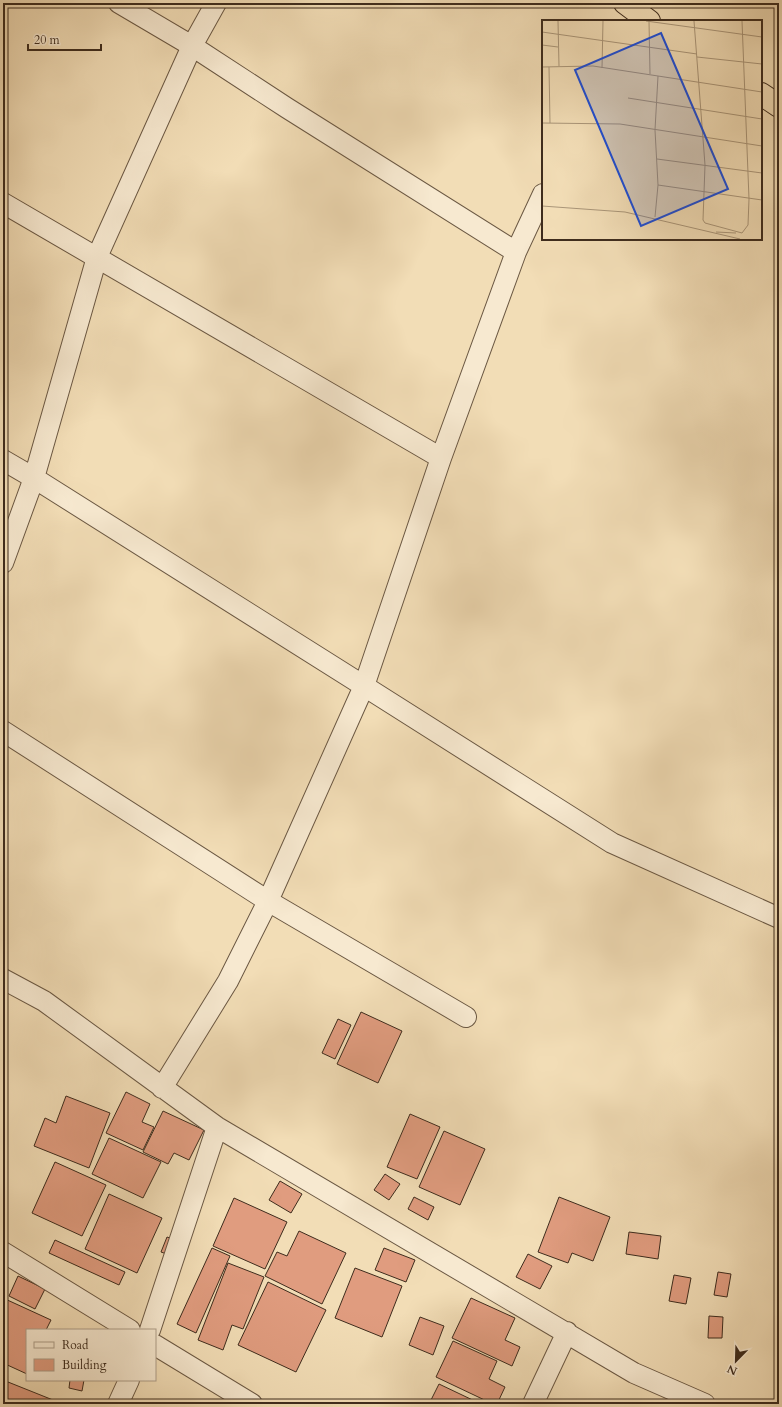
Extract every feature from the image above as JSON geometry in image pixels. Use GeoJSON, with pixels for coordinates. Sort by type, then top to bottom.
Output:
{"type":"FeatureCollection","features":[{"type":"Feature","properties":{"kind":"highway"},"geometry":{"type":"LineString","coordinates":[[625,3],[648,20]]}},
{"type":"Feature","properties":{"kind":"highway"},"geometry":{"type":"LineString","coordinates":[[762,95],[779,106]]}},
{"type":"Feature","properties":{"kind":"street"},"geometry":{"type":"LineString","coordinates":[[119,3],[192,46],[287,108],[516,252]]}},
{"type":"Feature","properties":{"kind":"street"},"geometry":{"type":"LineString","coordinates":[[3,563],[34,478],[97,257],[192,46],[216,3]]}},
{"type":"Feature","properties":{"kind":"street"},"geometry":{"type":"LineString","coordinates":[[162,1088],[228,981],[268,901],[364,686],[441,458],[516,252],[542,196]]}},
{"type":"Feature","properties":{"kind":"street"},"geometry":{"type":"LineString","coordinates":[[3,203],[441,458]]}},
{"type":"Feature","properties":{"kind":"street"},"geometry":{"type":"LineString","coordinates":[[3,460],[34,478],[612,843],[779,918]]}},
{"type":"Feature","properties":{"kind":"street"},"geometry":{"type":"LineString","coordinates":[[3,731],[268,901],[466,1017]]}},
{"type":"Feature","properties":{"kind":"street"},"geometry":{"type":"LineString","coordinates":[[3,979],[44,1001],[217,1127],[567,1332],[634,1373],[705,1404]]}},
{"type":"Feature","properties":{"kind":"street"},"geometry":{"type":"LineString","coordinates":[[150,1329],[217,1127]]}},
{"type":"Feature","properties":{"kind":"street"},"geometry":{"type":"LineString","coordinates":[[3,1252],[128,1329]]}},
{"type":"Feature","properties":{"kind":"street"},"geometry":{"type":"LineString","coordinates":[[533,1404],[567,1332]]}},
{"type":"Feature","properties":{"kind":"street"},"geometry":{"type":"LineString","coordinates":[[156,1346],[252,1404]]}},
{"type":"Feature","properties":{"kind":"street"},"geometry":{"type":"LineString","coordinates":[[118,1404],[129,1381]]}},
{"type":"Feature","properties":{"kind":"building"},"geometry":{"type":"Polygon","coordinates":[[[361,1012],[402,1031],[378,1083],[337,1064],[361,1012]]]}},
{"type":"Feature","properties":{"kind":"building"},"geometry":{"type":"Polygon","coordinates":[[[338,1019],[351,1025],[335,1059],[322,1053],[338,1019]]]}},
{"type":"Feature","properties":{"kind":"building"},"geometry":{"type":"Polygon","coordinates":[[[126,1092],[150,1104],[142,1122],[154,1127],[143,1150],[106,1133],[126,1092]]]}},
{"type":"Feature","properties":{"kind":"building"},"geometry":{"type":"Polygon","coordinates":[[[66,1096],[110,1113],[89,1168],[34,1146],[45,1118],[56,1123],[66,1096]]]}},
{"type":"Feature","properties":{"kind":"building"},"geometry":{"type":"Polygon","coordinates":[[[163,1111],[204,1130],[189,1160],[174,1153],[168,1164],[143,1152],[163,1111]]]}},
{"type":"Feature","properties":{"kind":"building"},"geometry":{"type":"Polygon","coordinates":[[[410,1114],[440,1127],[417,1179],[387,1167],[410,1114]]]}},
{"type":"Feature","properties":{"kind":"building"},"geometry":{"type":"Polygon","coordinates":[[[444,1131],[485,1149],[460,1205],[419,1187],[444,1131]]]}},
{"type":"Feature","properties":{"kind":"building"},"geometry":{"type":"Polygon","coordinates":[[[109,1138],[161,1162],[143,1198],[92,1174],[109,1138]]]}},
{"type":"Feature","properties":{"kind":"building"},"geometry":{"type":"Polygon","coordinates":[[[55,1162],[106,1185],[82,1236],[32,1213],[55,1162]]]}},
{"type":"Feature","properties":{"kind":"building"},"geometry":{"type":"Polygon","coordinates":[[[385,1174],[400,1184],[389,1200],[374,1190],[385,1174]]]}},
{"type":"Feature","properties":{"kind":"building"},"geometry":{"type":"Polygon","coordinates":[[[280,1181],[302,1194],[291,1213],[269,1200],[280,1181]]]}},
{"type":"Feature","properties":{"kind":"building"},"geometry":{"type":"Polygon","coordinates":[[[109,1194],[162,1218],[137,1273],[85,1249],[109,1194]]]}},
{"type":"Feature","properties":{"kind":"building"},"geometry":{"type":"Polygon","coordinates":[[[414,1197],[434,1207],[428,1220],[408,1209],[414,1197]]]}},
{"type":"Feature","properties":{"kind":"building"},"geometry":{"type":"Polygon","coordinates":[[[559,1197],[610,1217],[593,1261],[572,1253],[568,1263],[538,1252],[559,1197]]]}},
{"type":"Feature","properties":{"kind":"building"},"geometry":{"type":"Polygon","coordinates":[[[234,1198],[287,1222],[265,1269],[213,1246],[234,1198]]]}},
{"type":"Feature","properties":{"kind":"building"},"geometry":{"type":"Polygon","coordinates":[[[299,1231],[346,1253],[322,1304],[265,1276],[277,1252],[287,1256],[299,1231]]]}},
{"type":"Feature","properties":{"kind":"building"},"geometry":{"type":"Polygon","coordinates":[[[629,1232],[661,1236],[658,1259],[626,1254],[629,1232]]]}},
{"type":"Feature","properties":{"kind":"building"},"geometry":{"type":"Polygon","coordinates":[[[167,1237],[178,1241],[172,1256],[161,1252],[167,1237]]]}},
{"type":"Feature","properties":{"kind":"building"},"geometry":{"type":"Polygon","coordinates":[[[55,1240],[125,1272],[119,1285],[49,1253],[55,1240]]]}},
{"type":"Feature","properties":{"kind":"building"},"geometry":{"type":"Polygon","coordinates":[[[212,1248],[230,1256],[196,1333],[177,1324],[212,1248]]]}},
{"type":"Feature","properties":{"kind":"building"},"geometry":{"type":"Polygon","coordinates":[[[384,1248],[415,1260],[406,1282],[375,1270],[384,1248]]]}},
{"type":"Feature","properties":{"kind":"building"},"geometry":{"type":"Polygon","coordinates":[[[528,1254],[552,1266],[540,1289],[516,1277],[528,1254]]]}},
{"type":"Feature","properties":{"kind":"building"},"geometry":{"type":"Polygon","coordinates":[[[228,1263],[264,1277],[243,1329],[232,1325],[223,1350],[198,1340],[228,1263]]]}},
{"type":"Feature","properties":{"kind":"building"},"geometry":{"type":"Polygon","coordinates":[[[355,1268],[402,1286],[382,1337],[335,1318],[355,1268]]]}},
{"type":"Feature","properties":{"kind":"building"},"geometry":{"type":"Polygon","coordinates":[[[718,1272],[731,1274],[727,1297],[714,1295],[718,1272]]]}},
{"type":"Feature","properties":{"kind":"building"},"geometry":{"type":"Polygon","coordinates":[[[674,1275],[691,1278],[686,1304],[669,1301],[674,1275]]]}},
{"type":"Feature","properties":{"kind":"building"},"geometry":{"type":"Polygon","coordinates":[[[18,1276],[45,1289],[35,1309],[9,1296],[18,1276]]]}},
{"type":"Feature","properties":{"kind":"building"},"geometry":{"type":"Polygon","coordinates":[[[268,1282],[326,1310],[296,1372],[238,1345],[268,1282]]]}},
{"type":"Feature","properties":{"kind":"building"},"geometry":{"type":"Polygon","coordinates":[[[3,1298],[51,1320],[46,1329],[26,1329],[26,1374],[3,1363],[3,1298]]]}},
{"type":"Feature","properties":{"kind":"building"},"geometry":{"type":"Polygon","coordinates":[[[471,1298],[515,1318],[505,1340],[520,1347],[512,1366],[452,1338],[471,1298]]]}},
{"type":"Feature","properties":{"kind":"building"},"geometry":{"type":"Polygon","coordinates":[[[709,1316],[723,1317],[722,1338],[708,1338],[709,1316]]]}},
{"type":"Feature","properties":{"kind":"building"},"geometry":{"type":"Polygon","coordinates":[[[420,1317],[444,1326],[433,1355],[409,1345],[420,1317]]]}},
{"type":"Feature","properties":{"kind":"building"},"geometry":{"type":"Polygon","coordinates":[[[453,1341],[497,1361],[489,1379],[505,1387],[497,1404],[493,1404],[436,1377],[453,1341]]]}},
{"type":"Feature","properties":{"kind":"building"},"geometry":{"type":"Polygon","coordinates":[[[3,1380],[63,1404],[3,1404],[3,1380]]]}},
{"type":"Feature","properties":{"kind":"building"},"geometry":{"type":"Polygon","coordinates":[[[70,1381],[84,1381],[82,1391],[69,1388],[70,1381]]]}},
{"type":"Feature","properties":{"kind":"building"},"geometry":{"type":"Polygon","coordinates":[[[439,1384],[481,1404],[429,1404],[439,1384]]]}}]}
